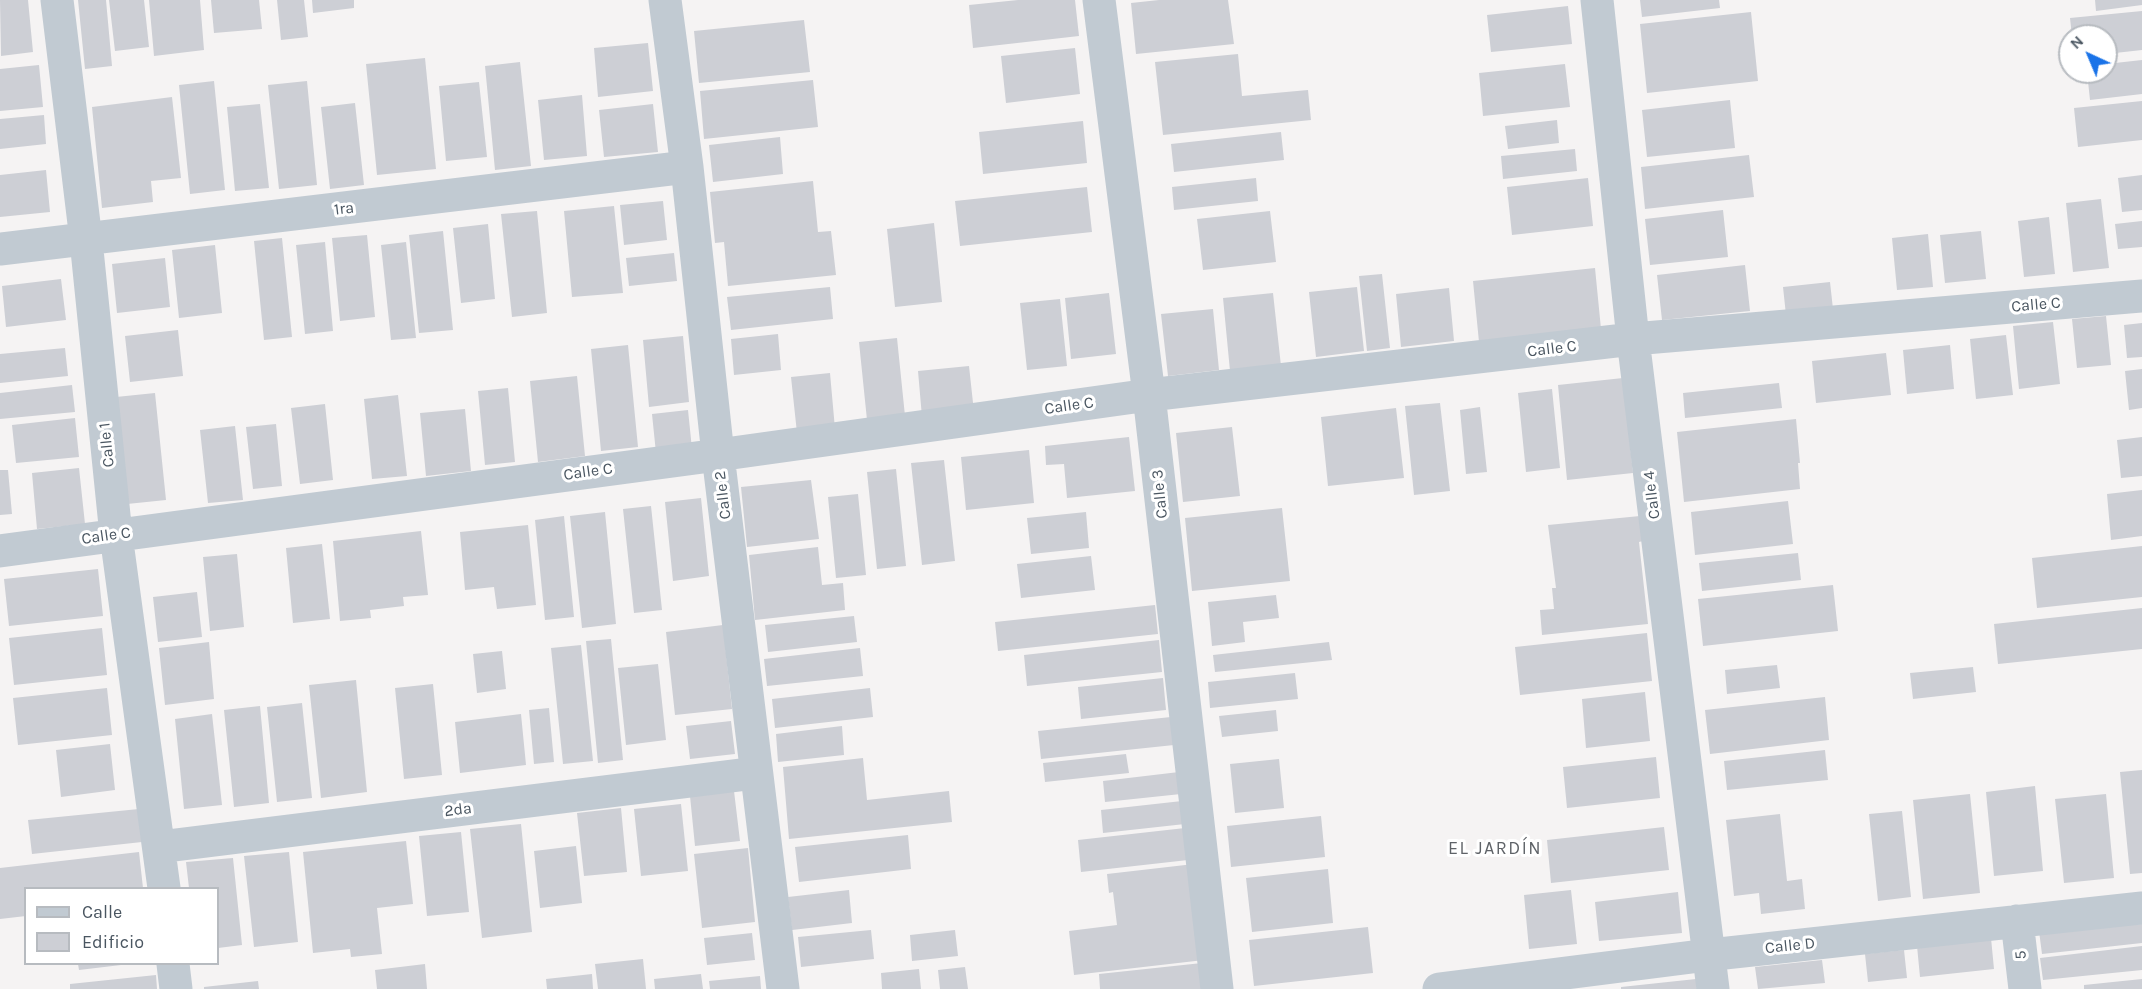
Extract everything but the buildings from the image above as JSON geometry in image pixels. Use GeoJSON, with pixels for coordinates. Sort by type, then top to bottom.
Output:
{"type":"FeatureCollection","features":[{"type":"Feature","properties":{"kind":"street","name":"Calle 1"},"geometry":{"type":"LineString","coordinates":[[57,0],[86,240],[116,535],[164,887]]}},
{"type":"Feature","properties":{"kind":"street","name":"Calle 2"},"geometry":{"type":"LineString","coordinates":[[665,0],[687,168],[718,455],[783,989]]}},
{"type":"Feature","properties":{"kind":"street","name":"Calle 3"},"geometry":{"type":"LineString","coordinates":[[1099,0],[1149,395],[1217,989]]}},
{"type":"Feature","properties":{"kind":"street","name":"Calle 4"},"geometry":{"type":"LineString","coordinates":[[1598,0],[1633,339],[1713,989]]}},
{"type":"Feature","properties":{"kind":"street","name":"1ra"},"geometry":{"type":"LineString","coordinates":[[0,249],[687,168]]}},
{"type":"Feature","properties":{"kind":"street","name":"Calle C"},"geometry":{"type":"LineString","coordinates":[[0,551],[1149,395],[1633,339],[2142,296]]}},
{"type":"Feature","properties":{"kind":"street","name":"2da"},"geometry":{"type":"LineString","coordinates":[[159,847],[756,773]]}},
{"type":"Feature","properties":{"kind":"street","name":"Calle D"},"geometry":{"type":"LineString","coordinates":[[1439,989],[1708,955],[2142,908]]}},
{"type":"Feature","properties":{"kind":"street","name":"5"},"geometry":{"type":"LineString","coordinates":[[2017,921],[2025,989]]}},
{"type":"Feature","properties":{"kind":"street"},"geometry":{"type":"LineString","coordinates":[[173,965],[176,989]]}},
{"type":"Feature","properties":{"kind":"district","name":"EL JARDÍN"},"geometry":{"type":"Point","coordinates":[1495,849]}}]}
